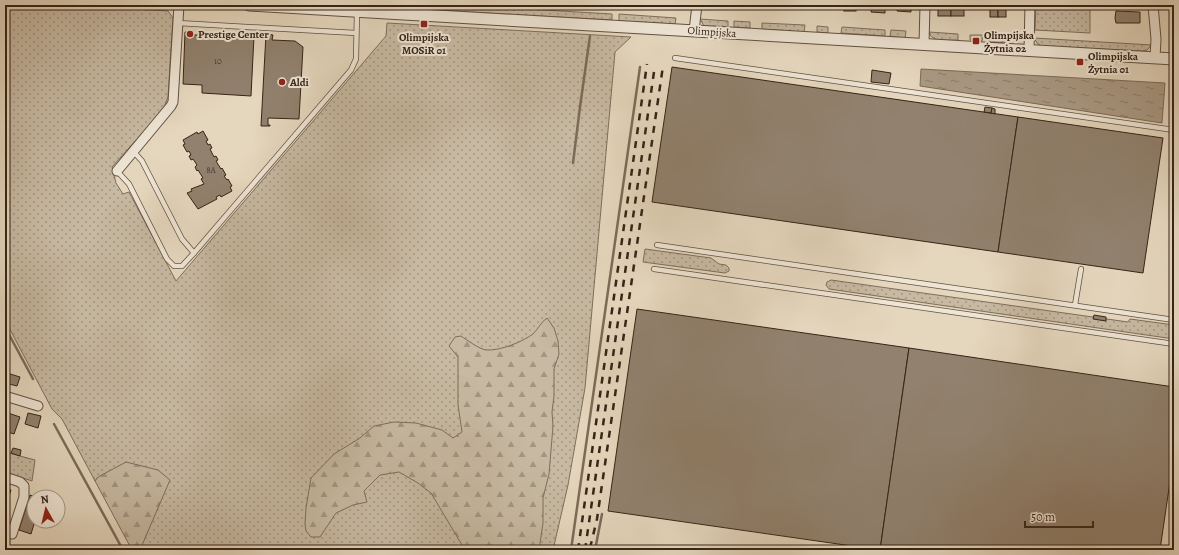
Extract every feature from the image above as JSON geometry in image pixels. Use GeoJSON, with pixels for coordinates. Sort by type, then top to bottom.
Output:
{"type":"FeatureCollection","features":[{"type":"Feature","properties":{"kind":"street"},"geometry":{"type":"LineString","coordinates":[[117,171],[173,102],[179,5]]}},
{"type":"Feature","properties":{"kind":"street","name":"Olimpijska"},"geometry":{"type":"LineString","coordinates":[[249,5],[357,8],[694,31],[1174,59]]}},
{"type":"Feature","properties":{"kind":"street"},"geometry":{"type":"LineString","coordinates":[[694,31],[697,5]]}},
{"type":"Feature","properties":{"kind":"street"},"geometry":{"type":"LineString","coordinates":[[924,44],[925,5]]}},
{"type":"Feature","properties":{"kind":"street"},"geometry":{"type":"LineString","coordinates":[[1029,50],[1030,5]]}},
{"type":"Feature","properties":{"kind":"street"},"geometry":{"type":"LineString","coordinates":[[1153,5],[1156,40],[1155,58]]}},
{"type":"Feature","properties":{"kind":"street"},"geometry":{"type":"LineString","coordinates":[[5,396],[38,406]]}},
{"type":"Feature","properties":{"kind":"street"},"geometry":{"type":"LineString","coordinates":[[5,477],[20,482],[24,486],[24,497],[12,534]]}},
{"type":"Feature","properties":{"kind":"lane"},"geometry":{"type":"LineString","coordinates":[[117,171],[129,184],[167,258],[174,266],[182,266],[351,70],[356,59],[357,8]]}},
{"type":"Feature","properties":{"kind":"lane"},"geometry":{"type":"LineString","coordinates":[[178,23],[356,33]]}},
{"type":"Feature","properties":{"kind":"lane"},"geometry":{"type":"LineString","coordinates":[[675,58],[1174,130]]}},
{"type":"Feature","properties":{"kind":"lane"},"geometry":{"type":"LineString","coordinates":[[133,151],[142,161],[182,240],[194,253]]}},
{"type":"Feature","properties":{"kind":"lane"},"geometry":{"type":"LineString","coordinates":[[657,245],[1174,320]]}},
{"type":"Feature","properties":{"kind":"lane"},"geometry":{"type":"LineString","coordinates":[[1075,306],[1081,269]]}},
{"type":"Feature","properties":{"kind":"lane"},"geometry":{"type":"LineString","coordinates":[[654,270],[1174,344]]}},
{"type":"Feature","properties":{"kind":"lane"},"geometry":{"type":"LineString","coordinates":[[1171,550],[1174,528]]}},
{"type":"Feature","properties":{"kind":"green space"},"geometry":{"type":"Polygon","coordinates":[[[5,5],[68,5],[168,11],[173,18],[168,97],[163,110],[112,167],[116,183],[123,194],[129,192],[176,281],[386,36],[387,23],[631,37],[615,52],[585,388],[568,485],[553,550],[137,550],[98,477],[95,481],[62,419],[52,409],[5,320],[5,5]]]}},
{"type":"Feature","properties":{"kind":"green space"},"geometry":{"type":"Polygon","coordinates":[[[380,5],[458,5],[612,14],[612,20],[380,7],[380,5]]]}},
{"type":"Feature","properties":{"kind":"green space"},"geometry":{"type":"Polygon","coordinates":[[[1036,5],[1090,5],[1090,33],[1035,30],[1036,5]]]}},
{"type":"Feature","properties":{"kind":"green space"},"geometry":{"type":"Polygon","coordinates":[[[619,14],[676,18],[675,24],[619,21],[619,14]]]}},
{"type":"Feature","properties":{"kind":"green space"},"geometry":{"type":"Polygon","coordinates":[[[700,19],[728,21],[728,27],[704,26],[700,19]]]}},
{"type":"Feature","properties":{"kind":"green space"},"geometry":{"type":"Polygon","coordinates":[[[734,21],[750,22],[750,28],[734,27],[734,21]]]}},
{"type":"Feature","properties":{"kind":"green space"},"geometry":{"type":"Polygon","coordinates":[[[762,23],[805,25],[804,32],[762,29],[762,23]]]}},
{"type":"Feature","properties":{"kind":"green space"},"geometry":{"type":"Polygon","coordinates":[[[817,26],[828,27],[828,33],[817,32],[817,26]]]}},
{"type":"Feature","properties":{"kind":"green space"},"geometry":{"type":"Polygon","coordinates":[[[842,27],[885,30],[885,36],[841,33],[842,27]]]}},
{"type":"Feature","properties":{"kind":"green space"},"geometry":{"type":"Polygon","coordinates":[[[891,30],[906,31],[905,38],[890,36],[891,30]]]}},
{"type":"Feature","properties":{"kind":"green space"},"geometry":{"type":"Polygon","coordinates":[[[929,32],[958,34],[958,40],[933,38],[930,36],[929,32]]]}},
{"type":"Feature","properties":{"kind":"green space"},"geometry":{"type":"Polygon","coordinates":[[[970,35],[983,35],[982,41],[970,40],[970,35]]]}},
{"type":"Feature","properties":{"kind":"green space"},"geometry":{"type":"Polygon","coordinates":[[[988,36],[1009,37],[1009,43],[988,42],[988,36]]]}},
{"type":"Feature","properties":{"kind":"green space"},"geometry":{"type":"Polygon","coordinates":[[[1034,38],[1152,45],[1147,50],[1142,51],[1041,46],[1034,38]]]}},
{"type":"Feature","properties":{"kind":"green space"},"geometry":{"type":"Polygon","coordinates":[[[645,249],[711,258],[719,264],[726,265],[729,268],[729,271],[725,273],[643,262],[645,249]]]}},
{"type":"Feature","properties":{"kind":"green space"},"geometry":{"type":"Polygon","coordinates":[[[831,280],[1128,322],[1130,319],[1174,325],[1174,339],[829,289],[826,285],[827,282],[831,280]]]}},
{"type":"Feature","properties":{"kind":"green space"},"geometry":{"type":"Polygon","coordinates":[[[547,318],[554,328],[558,341],[559,354],[554,369],[554,396],[552,412],[553,426],[549,474],[543,498],[543,523],[539,550],[465,550],[431,493],[418,483],[399,472],[380,475],[364,491],[367,502],[353,505],[336,513],[320,537],[311,537],[306,531],[305,524],[311,478],[334,454],[360,438],[374,426],[394,422],[416,423],[442,430],[453,438],[462,432],[458,405],[458,357],[449,346],[455,337],[461,336],[486,350],[498,349],[517,343],[533,334],[547,318]]]}},
{"type":"Feature","properties":{"kind":"green space"},"geometry":{"type":"Polygon","coordinates":[[[5,452],[35,460],[32,481],[5,472],[5,452]]]}},
{"type":"Feature","properties":{"kind":"green space"},"geometry":{"type":"Polygon","coordinates":[[[126,462],[158,470],[170,480],[140,550],[132,550],[95,481],[98,477],[126,462]]]}},
{"type":"Feature","properties":{"kind":"water"},"geometry":{"type":"Polygon","coordinates":[[[921,69],[1165,83],[1162,123],[920,86],[921,69]]]}},
{"type":"Feature","properties":{"kind":"building"},"geometry":{"type":"Polygon","coordinates":[[[794,5],[805,5],[805,8],[794,8],[794,5]]]}},
{"type":"Feature","properties":{"kind":"building"},"geometry":{"type":"Polygon","coordinates":[[[844,5],[856,5],[856,11],[844,11],[844,5]]]}},
{"type":"Feature","properties":{"kind":"building"},"geometry":{"type":"Polygon","coordinates":[[[872,5],[885,5],[885,13],[871,12],[872,5]]]}},
{"type":"Feature","properties":{"kind":"building"},"geometry":{"type":"Polygon","coordinates":[[[897,5],[911,5],[911,12],[897,11],[897,5]]]}},
{"type":"Feature","properties":{"kind":"building"},"geometry":{"type":"Polygon","coordinates":[[[938,5],[951,5],[951,16],[938,16],[938,5]]]}},
{"type":"Feature","properties":{"kind":"building"},"geometry":{"type":"Polygon","coordinates":[[[951,5],[964,5],[964,16],[951,16],[951,5]]]}},
{"type":"Feature","properties":{"kind":"building"},"geometry":{"type":"Polygon","coordinates":[[[990,5],[998,5],[998,17],[990,17],[990,5]]]}},
{"type":"Feature","properties":{"kind":"building"},"geometry":{"type":"Polygon","coordinates":[[[998,5],[1006,5],[1006,17],[998,17],[998,5]]]}},
{"type":"Feature","properties":{"kind":"building"},"geometry":{"type":"Polygon","coordinates":[[[1116,11],[1140,12],[1140,23],[1116,23],[1116,11]]]}},
{"type":"Feature","properties":{"kind":"building"},"geometry":{"type":"Polygon","coordinates":[[[185,32],[193,33],[193,35],[198,35],[198,33],[216,34],[215,36],[224,36],[224,34],[241,35],[241,37],[245,37],[245,35],[254,36],[251,96],[202,93],[202,85],[183,84],[185,32]]]}},
{"type":"Feature","properties":{"kind":"building","name":"Aldi"},"geometry":{"type":"Polygon","coordinates":[[[266,34],[273,35],[272,40],[295,41],[303,47],[299,119],[268,118],[268,125],[270,126],[261,126],[266,34]]]}},
{"type":"Feature","properties":{"kind":"building"},"geometry":{"type":"Polygon","coordinates":[[[672,67],[1018,117],[998,252],[652,202],[672,67]]]}},
{"type":"Feature","properties":{"kind":"building"},"geometry":{"type":"Polygon","coordinates":[[[872,70],[891,73],[889,84],[871,82],[872,70]]]}},
{"type":"Feature","properties":{"kind":"building"},"geometry":{"type":"Polygon","coordinates":[[[985,107],[992,108],[991,113],[984,112],[985,107]]]}},
{"type":"Feature","properties":{"kind":"building"},"geometry":{"type":"Polygon","coordinates":[[[992,108],[995,109],[995,114],[991,113],[992,108]]]}},
{"type":"Feature","properties":{"kind":"building"},"geometry":{"type":"Polygon","coordinates":[[[1018,117],[1163,138],[1143,273],[998,252],[1018,117]]]}},
{"type":"Feature","properties":{"kind":"building"},"geometry":{"type":"Polygon","coordinates":[[[203,131],[208,140],[206,141],[208,145],[210,144],[212,148],[210,149],[214,157],[216,156],[218,160],[216,161],[226,175],[224,176],[227,180],[228,179],[232,186],[230,187],[232,191],[221,197],[220,195],[216,197],[217,199],[198,209],[187,193],[192,191],[191,189],[204,184],[201,179],[203,178],[198,170],[197,171],[195,167],[197,165],[193,159],[191,160],[189,151],[187,152],[183,145],[185,144],[183,140],[197,132],[198,134],[203,131]]]}},
{"type":"Feature","properties":{"kind":"building"},"geometry":{"type":"Polygon","coordinates":[[[637,309],[909,348],[880,550],[608,511],[637,309]]]}},
{"type":"Feature","properties":{"kind":"building"},"geometry":{"type":"Polygon","coordinates":[[[1094,315],[1106,317],[1106,321],[1093,319],[1094,315]]]}},
{"type":"Feature","properties":{"kind":"building"},"geometry":{"type":"Polygon","coordinates":[[[909,348],[1174,387],[1174,454],[1160,550],[880,550],[909,348]]]}},
{"type":"Feature","properties":{"kind":"building"},"geometry":{"type":"Polygon","coordinates":[[[7,373],[20,377],[17,386],[5,383],[7,373]]]}},
{"type":"Feature","properties":{"kind":"building"},"geometry":{"type":"Polygon","coordinates":[[[8,413],[20,417],[14,434],[5,431],[5,422],[8,413]]]}},
{"type":"Feature","properties":{"kind":"building"},"geometry":{"type":"Polygon","coordinates":[[[28,413],[41,416],[38,428],[25,424],[28,413]]]}},
{"type":"Feature","properties":{"kind":"building"},"geometry":{"type":"Polygon","coordinates":[[[13,448],[21,450],[20,456],[11,453],[13,448]]]}},
{"type":"Feature","properties":{"kind":"building"},"geometry":{"type":"Polygon","coordinates":[[[5,488],[11,490],[6,505],[5,505],[5,488]]]}},
{"type":"Feature","properties":{"kind":"building"},"geometry":{"type":"Polygon","coordinates":[[[26,508],[26,529],[33,529],[31,534],[19,530],[26,508]]]}},
{"type":"Feature","properties":{"kind":"waterway"},"geometry":{"type":"LineString","coordinates":[[573,163],[590,36]]}},
{"type":"Feature","properties":{"kind":"waterway"},"geometry":{"type":"LineString","coordinates":[[571,550],[640,67]]}},
{"type":"Feature","properties":{"kind":"waterway"},"geometry":{"type":"LineString","coordinates":[[5,327],[33,379]]}},
{"type":"Feature","properties":{"kind":"waterway"},"geometry":{"type":"LineString","coordinates":[[54,424],[123,550]]}},
{"type":"Feature","properties":{"kind":"waterway"},"geometry":{"type":"LineString","coordinates":[[595,550],[602,514]]}},
{"type":"Feature","properties":{"kind":"railway"},"geometry":{"type":"LineString","coordinates":[[578,550],[647,64]]}},
{"type":"Feature","properties":{"kind":"railway"},"geometry":{"type":"LineString","coordinates":[[585,550],[655,65]]}},
{"type":"Feature","properties":{"kind":"railway"},"geometry":{"type":"LineString","coordinates":[[590,548],[597,519],[663,66]]}},
{"type":"Feature","properties":{"kind":"place","name":"Olimpijska MOSiR 01"},"geometry":{"type":"Point","coordinates":[424,24]}},
{"type":"Feature","properties":{"kind":"place","name":"Prestige Center"},"geometry":{"type":"Point","coordinates":[190,34]}},
{"type":"Feature","properties":{"kind":"place","name":"Olimpijska Żytnia 02"},"geometry":{"type":"Point","coordinates":[976,41]}},
{"type":"Feature","properties":{"kind":"place","name":"Olimpijska Żytnia 01"},"geometry":{"type":"Point","coordinates":[1080,62]}},
{"type":"Feature","properties":{"kind":"place","name":"Aldi"},"geometry":{"type":"Point","coordinates":[282,82]}}]}
